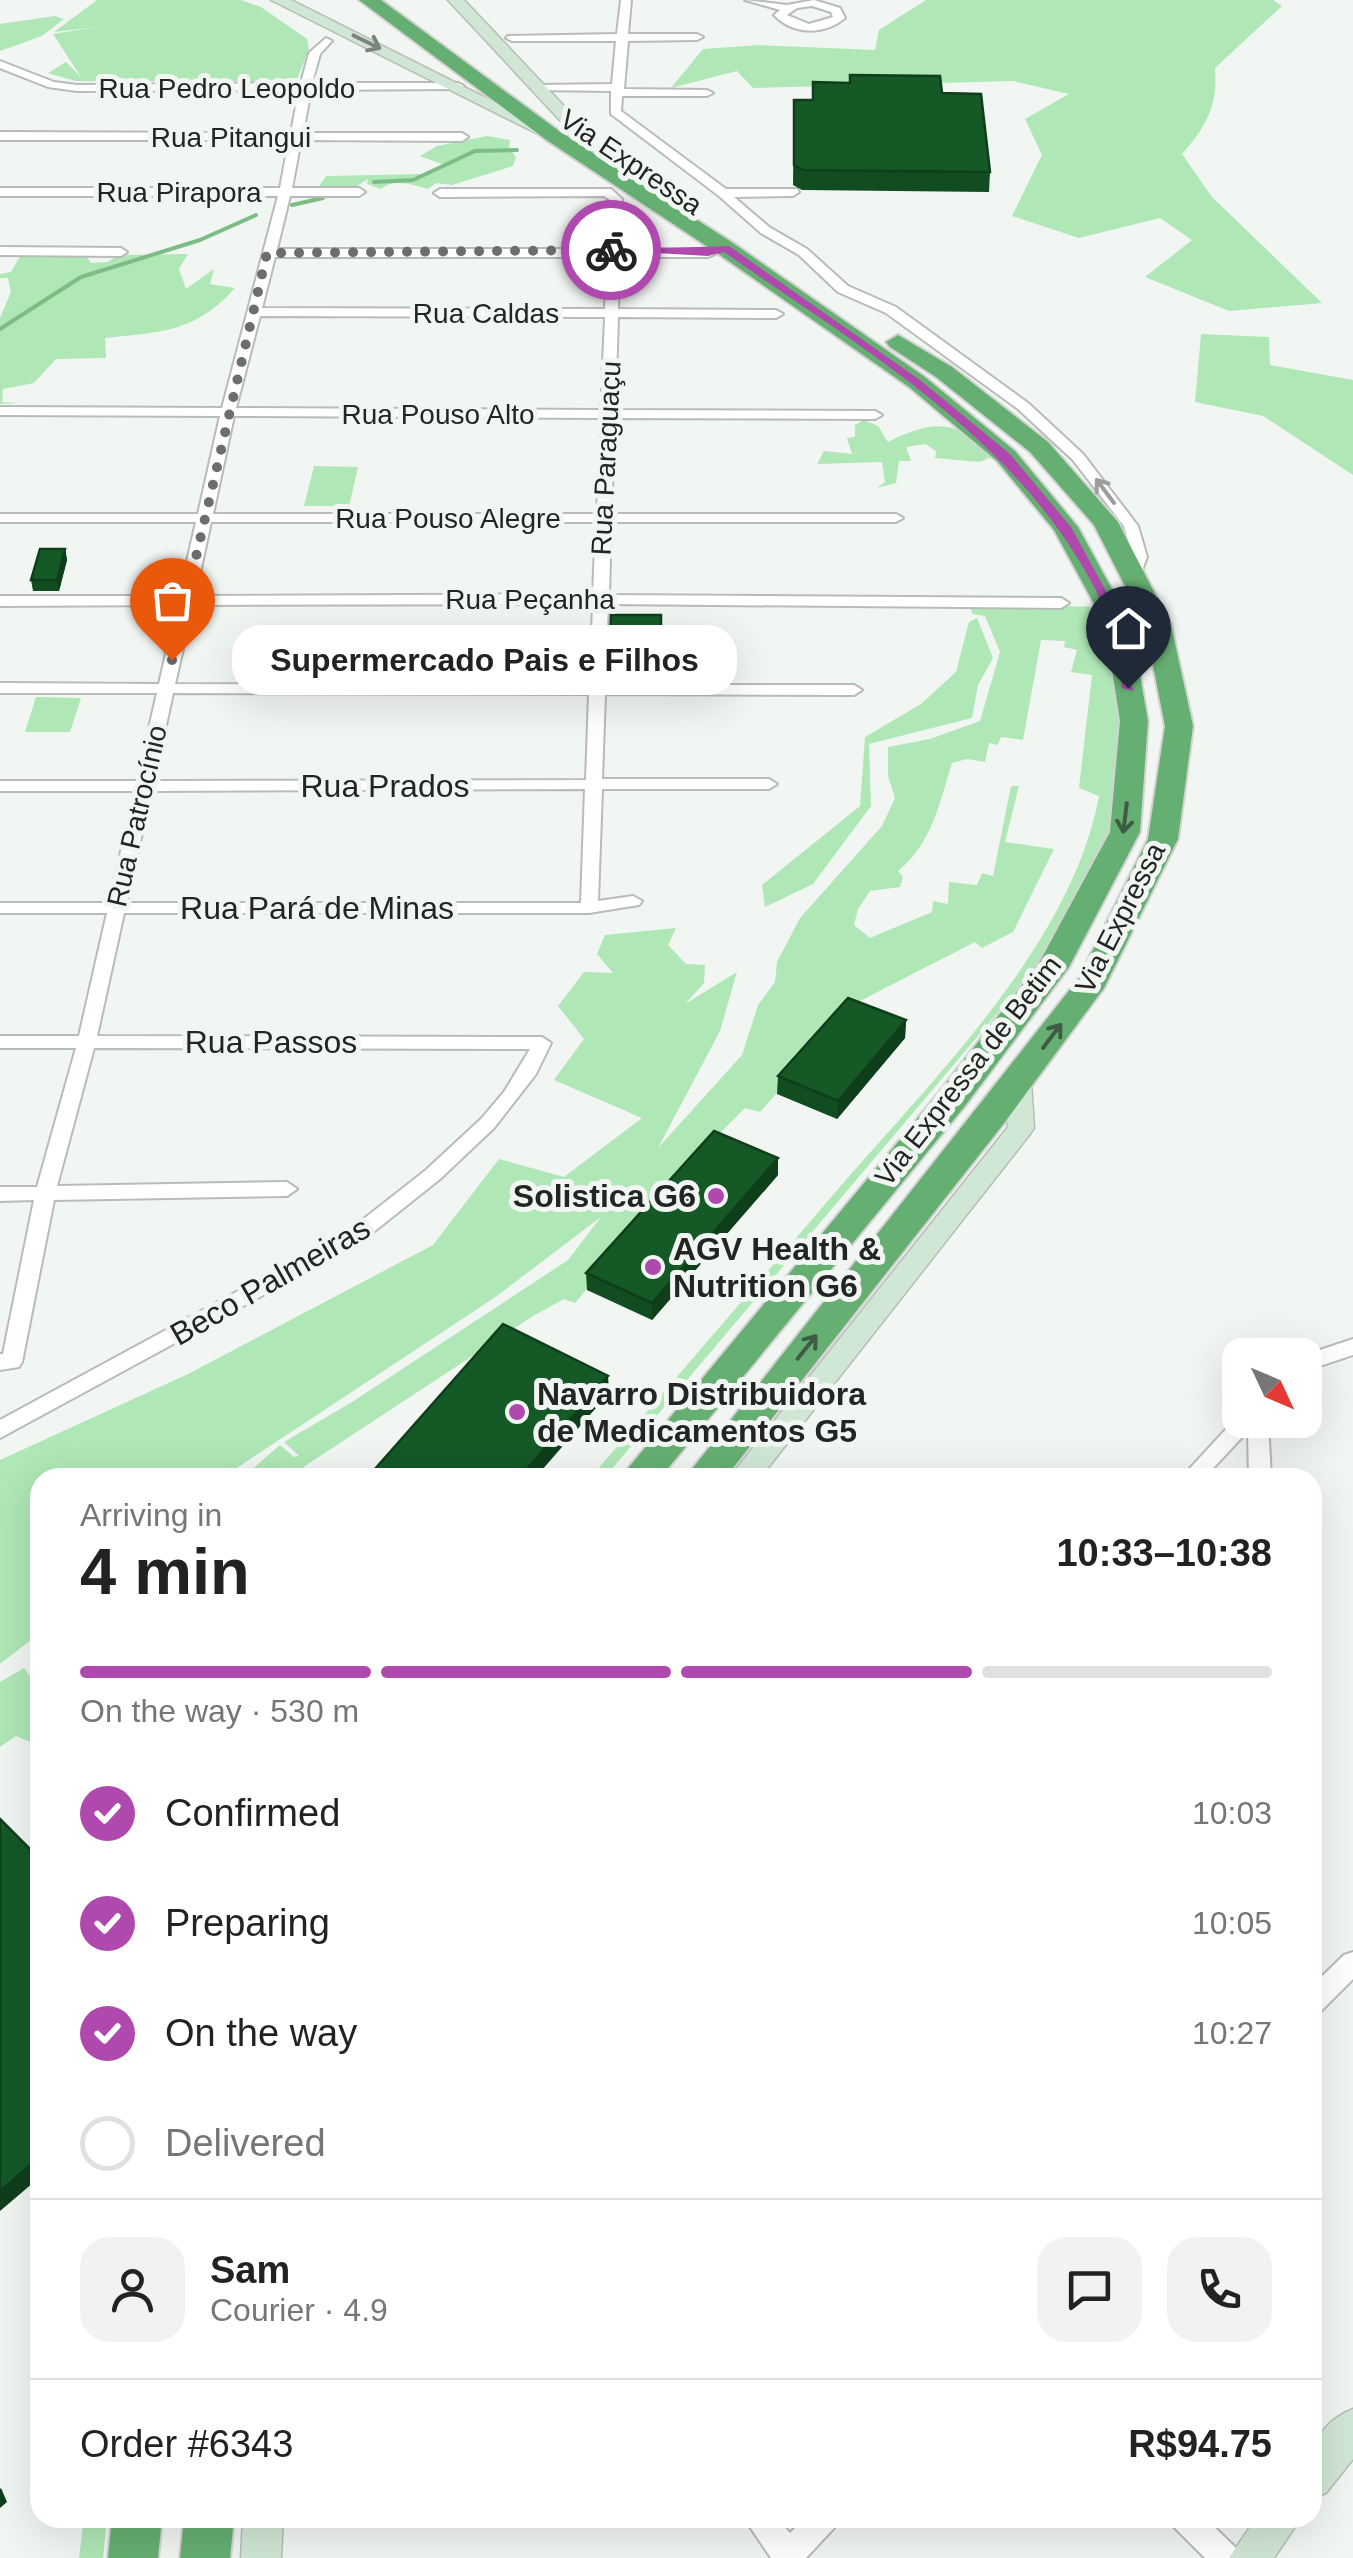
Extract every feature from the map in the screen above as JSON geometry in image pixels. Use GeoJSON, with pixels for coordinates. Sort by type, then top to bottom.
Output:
{"type":"FeatureCollection","features":[{"type":"Feature","properties":{"kind":"highway","name":"Via Expressa de Betim"},"geometry":{"type":"LineString","coordinates":[[369,0],[564,131],[916,382],[1006,456],[1066,527],[1118,624],[1134,721],[1124,832],[1053,967],[952,1098],[646,1468]]}},
{"type":"Feature","properties":{"kind":"highway","name":"Via Expressa"},"geometry":{"type":"LineString","coordinates":[[403,0],[564,131],[827,294],[944,372],[1039,447],[1105,522],[1158,625],[1179,726],[1163,838],[1093,981],[711,1468]]}},
{"type":"Feature","properties":{"kind":"highway"},"geometry":{"type":"LineString","coordinates":[[133,2558],[137,2528]]}},
{"type":"Feature","properties":{"kind":"highway"},"geometry":{"type":"LineString","coordinates":[[204,2558],[208,2528]]}},
{"type":"Feature","properties":{"kind":"street"},"geometry":{"type":"LineString","coordinates":[[278,0],[458,86],[564,131]]}},
{"type":"Feature","properties":{"kind":"street"},"geometry":{"type":"LineString","coordinates":[[456,0],[540,88],[564,131]]}},
{"type":"Feature","properties":{"kind":"street"},"geometry":{"type":"LineString","coordinates":[[626,0],[616,112],[761,226],[803,252],[843,289],[891,310],[1023,406],[1078,457],[1138,540],[1140,557],[1134,578]]}},
{"type":"Feature","properties":{"kind":"street"},"geometry":{"type":"LineString","coordinates":[[750,0],[786,8],[825,2],[840,18],[812,27],[786,22],[780,15],[786,8]]}},
{"type":"Feature","properties":{"kind":"street"},"geometry":{"type":"LineString","coordinates":[[512,38],[698,36]]}},
{"type":"Feature","properties":{"kind":"street","name":"Rua Patrocínio"},"geometry":{"type":"LineString","coordinates":[[6,1362],[45,1194],[87,1041],[228,413],[285,192],[306,88],[315,54],[326,40]]}},
{"type":"Feature","properties":{"kind":"street","name":"Rua Pedro Leopoldo"},"geometry":{"type":"LineString","coordinates":[[0,64],[52,84],[78,88],[458,86]]}},
{"type":"Feature","properties":{"kind":"street"},"geometry":{"type":"LineString","coordinates":[[540,88],[707,93]]}},
{"type":"Feature","properties":{"kind":"street","name":"Rua Pitangui"},"geometry":{"type":"LineString","coordinates":[[0,136],[462,137]]}},
{"type":"Feature","properties":{"kind":"street","name":"Rua Pirapora"},"geometry":{"type":"LineString","coordinates":[[0,192],[358,192]]}},
{"type":"Feature","properties":{"kind":"street","name":"Rua Paraguaçu"},"geometry":{"type":"LineString","coordinates":[[440,192],[607,192],[616,199],[589,908]]}},
{"type":"Feature","properties":{"kind":"street"},"geometry":{"type":"LineString","coordinates":[[723,193],[793,192]]}},
{"type":"Feature","properties":{"kind":"street"},"geometry":{"type":"LineString","coordinates":[[267,253],[708,252],[725,248]]}},
{"type":"Feature","properties":{"kind":"street"},"geometry":{"type":"LineString","coordinates":[[0,251],[121,252]]}},
{"type":"Feature","properties":{"kind":"street"},"geometry":{"type":"LineString","coordinates":[[827,294],[891,310]]}},
{"type":"Feature","properties":{"kind":"street","name":"Rua Caldas"},"geometry":{"type":"LineString","coordinates":[[256,312],[776,314]]}},
{"type":"Feature","properties":{"kind":"street","name":"Rua Pouso Alto"},"geometry":{"type":"LineString","coordinates":[[0,411],[875,415]]}},
{"type":"Feature","properties":{"kind":"street","name":"Rua Pouso Alegre"},"geometry":{"type":"LineString","coordinates":[[0,518],[896,518]]}},
{"type":"Feature","properties":{"kind":"street","name":"Rua Peçanha"},"geometry":{"type":"LineString","coordinates":[[0,601],[601,599],[1061,603]]}},
{"type":"Feature","properties":{"kind":"street"},"geometry":{"type":"LineString","coordinates":[[0,688],[854,690]]}},
{"type":"Feature","properties":{"kind":"street","name":"Rua Prados"},"geometry":{"type":"LineString","coordinates":[[0,786],[769,784]]}},
{"type":"Feature","properties":{"kind":"street","name":"Rua Pará de Minas"},"geometry":{"type":"LineString","coordinates":[[0,908],[589,908],[632,902]]}},
{"type":"Feature","properties":{"kind":"street","name":"Rua Passos"},"geometry":{"type":"LineString","coordinates":[[0,1042],[542,1043]]}},
{"type":"Feature","properties":{"kind":"street","name":"Beco Palmeiras"},"geometry":{"type":"LineString","coordinates":[[0,1430],[354,1236],[396,1206],[492,1118],[533,1068],[542,1043]]}},
{"type":"Feature","properties":{"kind":"street"},"geometry":{"type":"LineString","coordinates":[[751,1468],[1021,1128],[1018,1081]]}},
{"type":"Feature","properties":{"kind":"street"},"geometry":{"type":"LineString","coordinates":[[0,1194],[286,1190]]}},
{"type":"Feature","properties":{"kind":"street"},"geometry":{"type":"LineString","coordinates":[[1322,1358],[1353,1348]]}},
{"type":"Feature","properties":{"kind":"street"},"geometry":{"type":"LineString","coordinates":[[1200,1468],[1228,1438]]}},
{"type":"Feature","properties":{"kind":"street"},"geometry":{"type":"LineString","coordinates":[[1259,1438],[1260,1468]]}},
{"type":"Feature","properties":{"kind":"street"},"geometry":{"type":"LineString","coordinates":[[1322,1993],[1353,1962]]}},
{"type":"Feature","properties":{"kind":"street"},"geometry":{"type":"LineString","coordinates":[[1322,2467],[1353,2428]]}},
{"type":"Feature","properties":{"kind":"street"},"geometry":{"type":"LineString","coordinates":[[261,2558],[262,2528]]}},
{"type":"Feature","properties":{"kind":"street"},"geometry":{"type":"LineString","coordinates":[[766,2528],[787,2556],[814,2528]]}},
{"type":"Feature","properties":{"kind":"street"},"geometry":{"type":"LineString","coordinates":[[1195,2528],[1226,2558]]}},
{"type":"Feature","properties":{"kind":"street"},"geometry":{"type":"LineString","coordinates":[[1249,2558],[1274,2528]]}},
{"type":"Feature","properties":{"kind":"green space"},"geometry":{"type":"Polygon","coordinates":[[[97,0],[241,0],[261,7],[307,39],[309,49],[296,82],[75,81],[48,73],[66,62],[81,77],[53,34],[95,27],[54,32],[97,0]]]}},
{"type":"Feature","properties":{"kind":"green space"},"geometry":{"type":"Polygon","coordinates":[[[926,0],[1273,0],[1282,6],[1215,68],[1209,115],[1182,154],[1212,197],[1322,303],[1229,311],[1145,277],[1192,240],[1160,218],[1079,238],[1012,216],[1042,155],[1025,119],[1069,94],[1013,81],[753,88],[737,71],[671,88],[703,49],[759,45],[875,50],[879,30],[926,0]]]}},
{"type":"Feature","properties":{"kind":"green space"},"geometry":{"type":"Polygon","coordinates":[[[55,16],[64,19],[42,36],[0,51],[0,24],[55,16]]]}},
{"type":"Feature","properties":{"kind":"green space"},"geometry":{"type":"Polygon","coordinates":[[[487,136],[510,140],[509,148],[516,157],[513,166],[452,185],[436,183],[428,189],[398,183],[381,189],[367,184],[368,179],[354,188],[319,186],[326,176],[423,174],[444,165],[420,156],[437,146],[487,136]]]}},
{"type":"Feature","properties":{"kind":"green space"},"geometry":{"type":"Polygon","coordinates":[[[188,254],[179,269],[186,289],[214,269],[210,284],[235,288],[220,303],[176,328],[105,338],[106,358],[56,359],[34,383],[3,389],[2,402],[19,403],[0,404],[0,318],[11,292],[8,278],[0,278],[0,274],[11,272],[21,255],[86,256],[91,263],[108,262],[118,255],[188,254]]]}},
{"type":"Feature","properties":{"kind":"green space"},"geometry":{"type":"Polygon","coordinates":[[[1201,334],[1269,337],[1270,365],[1353,380],[1353,475],[1263,416],[1195,402],[1201,334]]]}},
{"type":"Feature","properties":{"kind":"green space"},"geometry":{"type":"Polygon","coordinates":[[[864,420],[878,426],[888,442],[931,427],[956,429],[991,457],[980,462],[935,458],[936,451],[925,444],[906,447],[911,461],[899,461],[896,483],[877,488],[885,482],[882,462],[817,464],[824,451],[852,454],[847,438],[855,437],[855,425],[864,420]]]}},
{"type":"Feature","properties":{"kind":"green space"},"geometry":{"type":"Polygon","coordinates":[[[314,466],[358,467],[349,506],[304,506],[314,466]]]}},
{"type":"Feature","properties":{"kind":"green space"},"geometry":{"type":"Polygon","coordinates":[[[970,603],[1094,607],[1123,689],[1117,782],[1106,845],[1033,971],[613,1468],[599,1468],[956,1055],[1030,956],[1060,904],[1084,851],[1099,796],[1079,788],[1092,675],[1071,672],[1077,650],[1064,647],[1065,641],[1041,640],[1023,740],[1001,737],[998,745],[989,743],[985,762],[967,759],[952,763],[927,836],[898,871],[903,877],[900,887],[870,891],[858,909],[854,925],[870,938],[932,912],[933,901],[948,904],[949,882],[977,885],[982,873],[993,876],[1011,786],[1019,786],[1005,842],[1054,849],[1013,932],[982,948],[975,942],[856,1003],[760,1112],[745,1108],[714,1139],[575,1303],[564,1299],[533,1316],[303,1468],[253,1468],[280,1445],[294,1457],[299,1456],[284,1442],[352,1402],[568,1260],[601,1217],[494,1298],[237,1468],[30,1468],[30,1641],[0,1664],[0,1460],[188,1374],[433,1245],[499,1159],[564,1177],[642,1118],[554,1080],[584,1039],[558,1006],[584,972],[613,973],[597,954],[605,935],[676,928],[668,945],[686,964],[705,965],[704,983],[685,1004],[737,972],[720,1031],[658,1148],[742,1055],[758,1005],[775,982],[777,962],[800,918],[882,826],[895,798],[888,776],[888,747],[930,739],[980,721],[1000,652],[985,616],[972,614],[970,603]]]}},
{"type":"Feature","properties":{"kind":"green space"},"geometry":{"type":"Polygon","coordinates":[[[977,618],[993,658],[978,685],[972,718],[869,744],[871,806],[813,884],[765,907],[762,885],[860,806],[865,737],[921,704],[956,672],[969,622],[977,618]]]}},
{"type":"Feature","properties":{"kind":"green space"},"geometry":{"type":"Polygon","coordinates":[[[36,697],[81,698],[70,732],[25,732],[36,697]]]}},
{"type":"Feature","properties":{"kind":"green space"},"geometry":{"type":"Polygon","coordinates":[[[24,1668],[30,1676],[30,1742],[16,1736],[0,1747],[0,1682],[24,1668]]]}},
{"type":"Feature","properties":{"kind":"green space"},"geometry":{"type":"Polygon","coordinates":[[[83,2528],[106,2528],[103,2558],[79,2558],[83,2528]]]}},
{"type":"Feature","properties":{"kind":"building"},"geometry":{"type":"Polygon","coordinates":[[[850,75],[940,76],[942,93],[981,94],[990,172],[803,170],[794,165],[794,100],[813,100],[813,82],[850,83],[850,75]]]}},
{"type":"Feature","properties":{"kind":"building"},"geometry":{"type":"Polygon","coordinates":[[[40,549],[65,549],[57,580],[31,580],[40,549]]]}},
{"type":"Feature","properties":{"kind":"building"},"geometry":{"type":"Polygon","coordinates":[[[611,615],[661,615],[661,638],[610,638],[611,615]]]}},
{"type":"Feature","properties":{"kind":"building"},"geometry":{"type":"Polygon","coordinates":[[[848,998],[906,1020],[838,1101],[778,1076],[848,998]]]}},
{"type":"Feature","properties":{"kind":"building"},"geometry":{"type":"Polygon","coordinates":[[[714,1131],[778,1158],[652,1303],[586,1273],[714,1131]]]}},
{"type":"Feature","properties":{"kind":"building","name":"Navarro Distribuidora de Medicamentos G5"},"geometry":{"type":"Polygon","coordinates":[[[503,1324],[608,1376],[528,1468],[376,1468],[503,1324]]]}},
{"type":"Feature","properties":{"kind":"building"},"geometry":{"type":"Polygon","coordinates":[[[0,1819],[30,1849],[30,2166],[0,2191],[0,1819]]]}},
{"type":"Feature","properties":{"kind":"waterway"},"geometry":{"type":"LineString","coordinates":[[374,182],[413,180],[475,151],[517,150]]}},
{"type":"Feature","properties":{"kind":"waterway"},"geometry":{"type":"LineString","coordinates":[[292,205],[323,198]]}},
{"type":"Feature","properties":{"kind":"waterway"},"geometry":{"type":"LineString","coordinates":[[0,329],[81,277],[200,240],[256,215]]}},
{"type":"Feature","properties":{"kind":"way so far"},"geometry":{"type":"LineString","coordinates":[[172,660],[267,253],[611,250]]}},
{"type":"Feature","properties":{"kind":"place","name":"Supermercado Pais e Filhos"},"geometry":{"type":"Point","coordinates":[172,660]}},
{"type":"Feature","properties":{"kind":"place","name":"Solistica G6"},"geometry":{"type":"Point","coordinates":[716,1196]}},
{"type":"Feature","properties":{"kind":"place","name":"AGV Health & Nutrition G6"},"geometry":{"type":"Point","coordinates":[653,1267]}},
{"type":"Feature","properties":{"kind":"place","name":"Navarro Distribuidora de Medicamentos G5"},"geometry":{"type":"Point","coordinates":[517,1412]}},
{"type":"Feature","properties":{"kind":"route"},"geometry":{"type":"LineString","coordinates":[[611,250],[708,252],[725,248],[916,382],[1006,456],[1066,527],[1118,624],[1128,688]]}}]}
